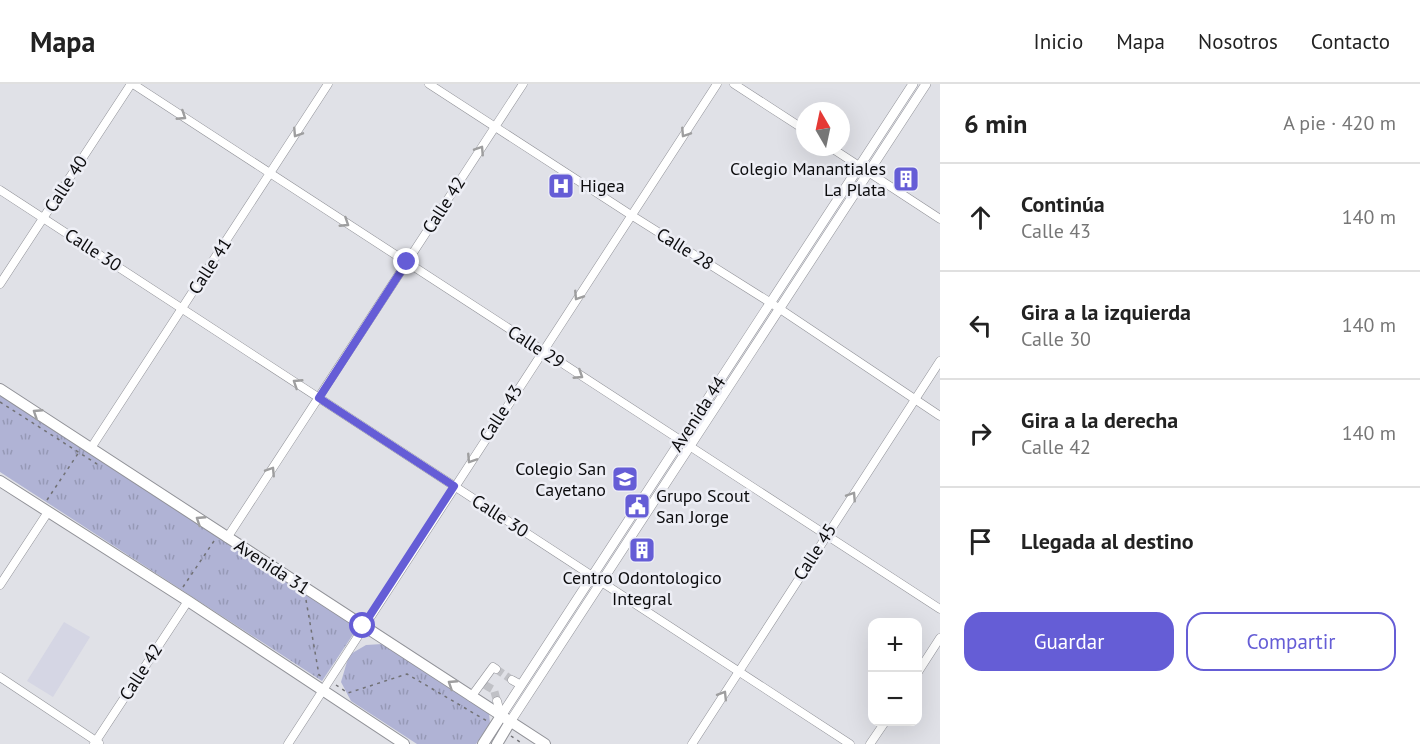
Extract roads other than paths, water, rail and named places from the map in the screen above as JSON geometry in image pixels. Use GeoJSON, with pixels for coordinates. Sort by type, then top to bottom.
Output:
{"type":"FeatureCollection","features":[{"type":"Feature","properties":{"kind":"highway","name":"Avenida 31"},"geometry":{"type":"LineString","coordinates":[[0,389],[471,697],[503,724],[545,744]]}},
{"type":"Feature","properties":{"kind":"highway"},"geometry":{"type":"LineString","coordinates":[[0,481],[183,598],[326,685],[404,744]]}},
{"type":"Feature","properties":{"kind":"highway","name":"Avenida 44"},"geometry":{"type":"LineString","coordinates":[[483,744],[503,724]]}},
{"type":"Feature","properties":{"kind":"highway","name":"Avenida 44"},"geometry":{"type":"LineString","coordinates":[[497,744],[503,724]]}},
{"type":"Feature","properties":{"kind":"main road","name":"Avenida 44"},"geometry":{"type":"LineString","coordinates":[[503,724],[516,682],[592,576],[914,84]]}},
{"type":"Feature","properties":{"kind":"main road","name":"Avenida 44"},"geometry":{"type":"LineString","coordinates":[[503,724],[602,582],[926,84]]}},
{"type":"Feature","properties":{"kind":"street","name":"Calle 29"},"geometry":{"type":"LineString","coordinates":[[132,84],[940,609]]}},
{"type":"Feature","properties":{"kind":"street","name":"Calle 40"},"geometry":{"type":"LineString","coordinates":[[0,284],[132,84]]}},
{"type":"Feature","properties":{"kind":"street","name":"Calle 41"},"geometry":{"type":"LineString","coordinates":[[91,448],[328,84]]}},
{"type":"Feature","properties":{"kind":"street","name":"Calle 28"},"geometry":{"type":"LineString","coordinates":[[429,84],[780,308],[940,416]]}},
{"type":"Feature","properties":{"kind":"street","name":"Calle 42"},"geometry":{"type":"LineString","coordinates":[[223,535],[319,398],[523,84]]}},
{"type":"Feature","properties":{"kind":"street","name":"Calle 43"},"geometry":{"type":"LineString","coordinates":[[288,744],[717,84]]}},
{"type":"Feature","properties":{"kind":"street"},"geometry":{"type":"LineString","coordinates":[[734,84],[796,124]]}},
{"type":"Feature","properties":{"kind":"street"},"geometry":{"type":"LineString","coordinates":[[844,156],[940,219]]}},
{"type":"Feature","properties":{"kind":"street","name":"Calle 30"},"geometry":{"type":"LineString","coordinates":[[0,190],[850,744]]}},
{"type":"Feature","properties":{"kind":"street","name":"Calle 45"},"geometry":{"type":"LineString","coordinates":[[692,744],[940,361]]}},
{"type":"Feature","properties":{"kind":"street"},"geometry":{"type":"LineString","coordinates":[[0,585],[45,510]]}},
{"type":"Feature","properties":{"kind":"street","name":"Calle 42"},"geometry":{"type":"LineString","coordinates":[[97,743],[183,598]]}},
{"type":"Feature","properties":{"kind":"street"},"geometry":{"type":"LineString","coordinates":[[922,666],[940,638]]}},
{"type":"Feature","properties":{"kind":"street"},"geometry":{"type":"LineString","coordinates":[[471,697],[483,684],[493,667],[496,669]]}},
{"type":"Feature","properties":{"kind":"street"},"geometry":{"type":"LineString","coordinates":[[0,677],[97,743]]}},
{"type":"Feature","properties":{"kind":"street"},"geometry":{"type":"LineString","coordinates":[[497,701],[503,724]]}},
{"type":"Feature","properties":{"kind":"street"},"geometry":{"type":"LineString","coordinates":[[870,744],[882,726]]}},
{"type":"Feature","properties":{"kind":"tunnel"},"geometry":{"type":"LineString","coordinates":[[496,669],[512,680]]}},
{"type":"Feature","properties":{"kind":"tunnel"},"geometry":{"type":"LineString","coordinates":[[485,685],[494,690],[497,701]]}},
{"type":"Feature","properties":{"kind":"place","name":"Colegio Manantiales La Plata"},"geometry":{"type":"Point","coordinates":[906,179]}},
{"type":"Feature","properties":{"kind":"place","name":"Higea"},"geometry":{"type":"Point","coordinates":[561,186]}},
{"type":"Feature","properties":{"kind":"place","name":"Colegio San Cayetano"},"geometry":{"type":"Point","coordinates":[625,479]}},
{"type":"Feature","properties":{"kind":"place","name":"Grupo Scout San Jorge"},"geometry":{"type":"Point","coordinates":[637,506]}},
{"type":"Feature","properties":{"kind":"place","name":"Centro Odontologico Integral"},"geometry":{"type":"Point","coordinates":[642,550]}}]}
